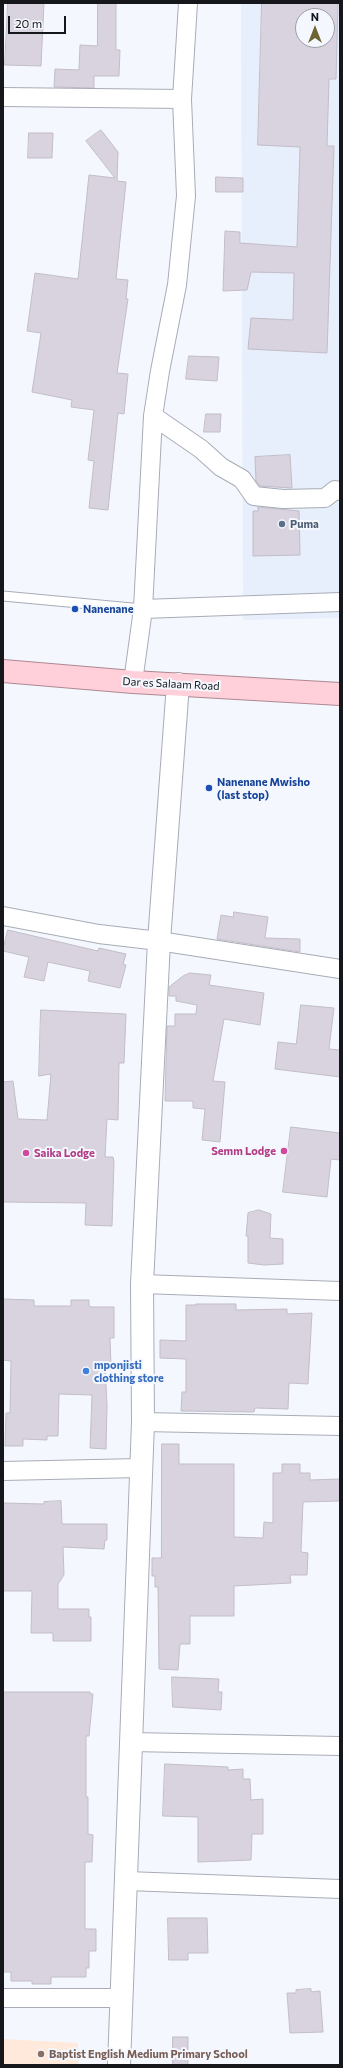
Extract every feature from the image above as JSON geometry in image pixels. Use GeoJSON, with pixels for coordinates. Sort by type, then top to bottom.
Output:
{"type":"FeatureCollection","features":[{"type":"Feature","properties":{"kind":"highway","name":"Dar es Salaam Road"},"geometry":{"type":"LineString","coordinates":[[3,671],[133,682],[340,694]]}},
{"type":"Feature","properties":{"kind":"street"},"geometry":{"type":"LineString","coordinates":[[133,682],[143,609],[153,416],[176,285],[186,196],[182,99],[188,3]]}},
{"type":"Feature","properties":{"kind":"street"},"geometry":{"type":"LineString","coordinates":[[3,97],[182,99]]}},
{"type":"Feature","properties":{"kind":"street"},"geometry":{"type":"LineString","coordinates":[[153,416],[201,449],[221,468],[242,479],[254,496],[283,499],[325,498],[335,490],[340,491]]}},
{"type":"Feature","properties":{"kind":"street"},"geometry":{"type":"LineString","coordinates":[[143,609],[340,602]]}},
{"type":"Feature","properties":{"kind":"street"},"geometry":{"type":"LineString","coordinates":[[119,2065],[127,1881],[130,1742],[142,1422],[142,1284],[159,941],[178,684]]}},
{"type":"Feature","properties":{"kind":"street"},"geometry":{"type":"LineString","coordinates":[[3,916],[99,934],[159,941],[340,969]]}},
{"type":"Feature","properties":{"kind":"street"},"geometry":{"type":"LineString","coordinates":[[142,1284],[340,1291]]}},
{"type":"Feature","properties":{"kind":"street"},"geometry":{"type":"LineString","coordinates":[[142,1422],[340,1426]]}},
{"type":"Feature","properties":{"kind":"street"},"geometry":{"type":"LineString","coordinates":[[3,1471],[140,1468]]}},
{"type":"Feature","properties":{"kind":"street"},"geometry":{"type":"LineString","coordinates":[[130,1742],[340,1746]]}},
{"type":"Feature","properties":{"kind":"street"},"geometry":{"type":"LineString","coordinates":[[127,1881],[340,1890]]}},
{"type":"Feature","properties":{"kind":"street"},"geometry":{"type":"LineString","coordinates":[[3,1998],[121,1998]]}},
{"type":"Feature","properties":{"kind":"lane"},"geometry":{"type":"LineString","coordinates":[[3,596],[143,609]]}},
{"type":"Feature","properties":{"kind":"shaded area"},"geometry":{"type":"Polygon","coordinates":[[[241,3],[340,3],[340,618],[243,620],[241,3]]]}},
{"type":"Feature","properties":{"kind":"shaded area","name":"Baptist English Medium Primary School"},"geometry":{"type":"Polygon","coordinates":[[[3,2039],[78,2043],[78,2065],[3,2065],[3,2039]]]}},
{"type":"Feature","properties":{"kind":"building"},"geometry":{"type":"Polygon","coordinates":[[[8,3],[44,3],[41,66],[5,65],[8,3]]]}},
{"type":"Feature","properties":{"kind":"building"},"geometry":{"type":"Polygon","coordinates":[[[98,3],[116,3],[116,50],[120,50],[119,76],[94,76],[94,88],[54,87],[55,69],[79,70],[80,45],[97,46],[98,3]]]}},
{"type":"Feature","properties":{"kind":"building"},"geometry":{"type":"Polygon","coordinates":[[[262,3],[338,3],[336,79],[329,79],[327,146],[334,146],[327,353],[248,349],[251,318],[293,320],[294,273],[251,272],[247,290],[223,291],[225,231],[240,232],[240,243],[297,247],[300,147],[258,145],[262,3]]]}},
{"type":"Feature","properties":{"kind":"building"},"geometry":{"type":"Polygon","coordinates":[[[101,130],[118,152],[117,181],[126,182],[116,279],[128,280],[126,299],[128,299],[117,373],[128,374],[124,414],[118,413],[108,510],[89,508],[94,461],[88,460],[94,410],[71,407],[72,400],[32,392],[41,333],[27,331],[35,273],[78,279],[89,175],[115,178],[86,141],[101,130]]]}},
{"type":"Feature","properties":{"kind":"building"},"geometry":{"type":"Polygon","coordinates":[[[29,133],[53,133],[52,158],[28,158],[29,133]]]}},
{"type":"Feature","properties":{"kind":"building"},"geometry":{"type":"Polygon","coordinates":[[[216,177],[243,178],[243,192],[216,192],[216,177]]]}},
{"type":"Feature","properties":{"kind":"building"},"geometry":{"type":"Polygon","coordinates":[[[189,356],[219,357],[217,381],[186,379],[189,356]]]}},
{"type":"Feature","properties":{"kind":"building"},"geometry":{"type":"Polygon","coordinates":[[[206,414],[221,414],[220,432],[204,432],[206,414]]]}},
{"type":"Feature","properties":{"kind":"building"},"geometry":{"type":"Polygon","coordinates":[[[290,455],[292,488],[260,486],[256,481],[255,457],[290,455]]]}},
{"type":"Feature","properties":{"kind":"building"},"geometry":{"type":"Polygon","coordinates":[[[258,507],[299,511],[300,555],[253,556],[253,511],[258,511],[258,507]]]}},
{"type":"Feature","properties":{"kind":"building"},"geometry":{"type":"Polygon","coordinates":[[[234,912],[268,917],[265,938],[300,939],[300,952],[217,939],[221,915],[233,917],[234,912]]]}},
{"type":"Feature","properties":{"kind":"building"},"geometry":{"type":"Polygon","coordinates":[[[8,930],[98,951],[99,948],[126,954],[123,964],[126,965],[120,988],[88,981],[90,971],[48,962],[44,981],[24,977],[29,957],[3,951],[8,930]]]}},
{"type":"Feature","properties":{"kind":"building"},"geometry":{"type":"Polygon","coordinates":[[[190,973],[211,975],[209,985],[264,993],[260,1025],[224,1019],[213,1081],[225,1082],[220,1142],[202,1140],[205,1109],[193,1108],[193,1101],[165,1101],[167,1026],[175,1026],[175,1014],[196,1014],[197,1005],[176,1001],[176,996],[169,996],[169,987],[183,976],[190,973]]]}},
{"type":"Feature","properties":{"kind":"building"},"geometry":{"type":"Polygon","coordinates":[[[301,1005],[334,1008],[329,1049],[340,1050],[340,1077],[275,1069],[278,1042],[296,1044],[301,1005]]]}},
{"type":"Feature","properties":{"kind":"building"},"geometry":{"type":"Polygon","coordinates":[[[41,1010],[126,1014],[124,1063],[119,1063],[118,1120],[107,1119],[105,1157],[113,1157],[114,1162],[112,1226],[85,1225],[86,1203],[3,1202],[3,1082],[13,1081],[18,1119],[47,1120],[51,1074],[39,1076],[41,1010]]]}},
{"type":"Feature","properties":{"kind":"building"},"geometry":{"type":"Polygon","coordinates":[[[291,1127],[340,1133],[340,1160],[331,1159],[327,1197],[283,1192],[291,1127]]]}},
{"type":"Feature","properties":{"kind":"building"},"geometry":{"type":"Polygon","coordinates":[[[259,1210],[271,1214],[270,1238],[283,1239],[283,1264],[264,1265],[248,1263],[248,1236],[246,1236],[248,1213],[259,1210]]]}},
{"type":"Feature","properties":{"kind":"building"},"geometry":{"type":"Polygon","coordinates":[[[3,1299],[34,1300],[34,1306],[71,1306],[71,1300],[89,1300],[89,1306],[91,1307],[114,1307],[114,1338],[110,1338],[111,1366],[105,1366],[107,1405],[106,1449],[90,1448],[92,1395],[59,1394],[58,1436],[47,1436],[47,1440],[23,1439],[23,1446],[5,1446],[6,1413],[10,1413],[11,1361],[3,1360],[3,1299]]]}},
{"type":"Feature","properties":{"kind":"building"},"geometry":{"type":"Polygon","coordinates":[[[236,1304],[236,1310],[287,1309],[287,1314],[312,1313],[308,1384],[289,1383],[288,1409],[255,1408],[254,1412],[181,1411],[182,1392],[186,1392],[186,1359],[160,1358],[160,1340],[186,1341],[186,1305],[236,1304]]]}},
{"type":"Feature","properties":{"kind":"building"},"geometry":{"type":"Polygon","coordinates":[[[162,1444],[179,1444],[179,1464],[234,1464],[234,1537],[263,1538],[264,1522],[273,1523],[273,1473],[282,1473],[282,1464],[300,1464],[300,1473],[310,1473],[310,1480],[340,1479],[340,1501],[303,1502],[301,1552],[308,1553],[307,1575],[290,1575],[291,1583],[234,1586],[234,1616],[190,1616],[190,1644],[180,1644],[178,1670],[159,1669],[158,1587],[155,1587],[155,1576],[152,1576],[152,1558],[161,1558],[162,1444]]]}},
{"type":"Feature","properties":{"kind":"building"},"geometry":{"type":"Polygon","coordinates":[[[61,1501],[62,1524],[107,1524],[107,1540],[105,1540],[104,1549],[63,1547],[64,1575],[58,1584],[58,1609],[89,1609],[89,1617],[91,1617],[91,1641],[53,1641],[53,1633],[31,1633],[32,1591],[3,1591],[3,1503],[44,1504],[44,1502],[61,1501]]]}},
{"type":"Feature","properties":{"kind":"building"},"geometry":{"type":"Polygon","coordinates":[[[172,1677],[219,1679],[218,1692],[222,1692],[221,1710],[173,1707],[172,1677]]]}},
{"type":"Feature","properties":{"kind":"building"},"geometry":{"type":"Polygon","coordinates":[[[3,1692],[90,1692],[90,1694],[93,1694],[89,1736],[86,1736],[86,1797],[88,1797],[88,1834],[93,1835],[92,1862],[85,1862],[85,1929],[96,1929],[96,1951],[89,1951],[89,1968],[86,1968],[86,1977],[51,1977],[51,1984],[32,1984],[32,1981],[11,1981],[11,1972],[3,1972],[3,1692]]]}},
{"type":"Feature","properties":{"kind":"building"},"geometry":{"type":"Polygon","coordinates":[[[165,1764],[228,1767],[228,1770],[243,1769],[243,1779],[250,1779],[251,1800],[263,1799],[263,1834],[252,1834],[251,1860],[198,1862],[198,1817],[163,1816],[165,1764]]]}},
{"type":"Feature","properties":{"kind":"building"},"geometry":{"type":"Polygon","coordinates":[[[168,1918],[207,1918],[208,1953],[188,1953],[188,1960],[169,1960],[168,1918]]]}},
{"type":"Feature","properties":{"kind":"building"},"geometry":{"type":"Polygon","coordinates":[[[311,1989],[311,1992],[320,1991],[323,2032],[290,2033],[287,1993],[296,1993],[296,1990],[311,1989]]]}},
{"type":"Feature","properties":{"kind":"building"},"geometry":{"type":"Polygon","coordinates":[[[173,2037],[188,2037],[188,2065],[173,2065],[173,2037]]]}},
{"type":"Feature","properties":{"kind":"place","name":"Puma"},"geometry":{"type":"Point","coordinates":[282,524]}},
{"type":"Feature","properties":{"kind":"place","name":"Nanenane"},"geometry":{"type":"Point","coordinates":[75,609]}},
{"type":"Feature","properties":{"kind":"place","name":"Nanenane Mwisho (last stop)"},"geometry":{"type":"Point","coordinates":[209,788]}},
{"type":"Feature","properties":{"kind":"place","name":"Semm Lodge"},"geometry":{"type":"Point","coordinates":[284,1151]}},
{"type":"Feature","properties":{"kind":"place","name":"Saika Lodge"},"geometry":{"type":"Point","coordinates":[26,1153]}},
{"type":"Feature","properties":{"kind":"place","name":"mponjisti clothing store"},"geometry":{"type":"Point","coordinates":[86,1371]}},
{"type":"Feature","properties":{"kind":"place","name":"Baptist English Medium Primary School"},"geometry":{"type":"Point","coordinates":[41,2054]}}]}
